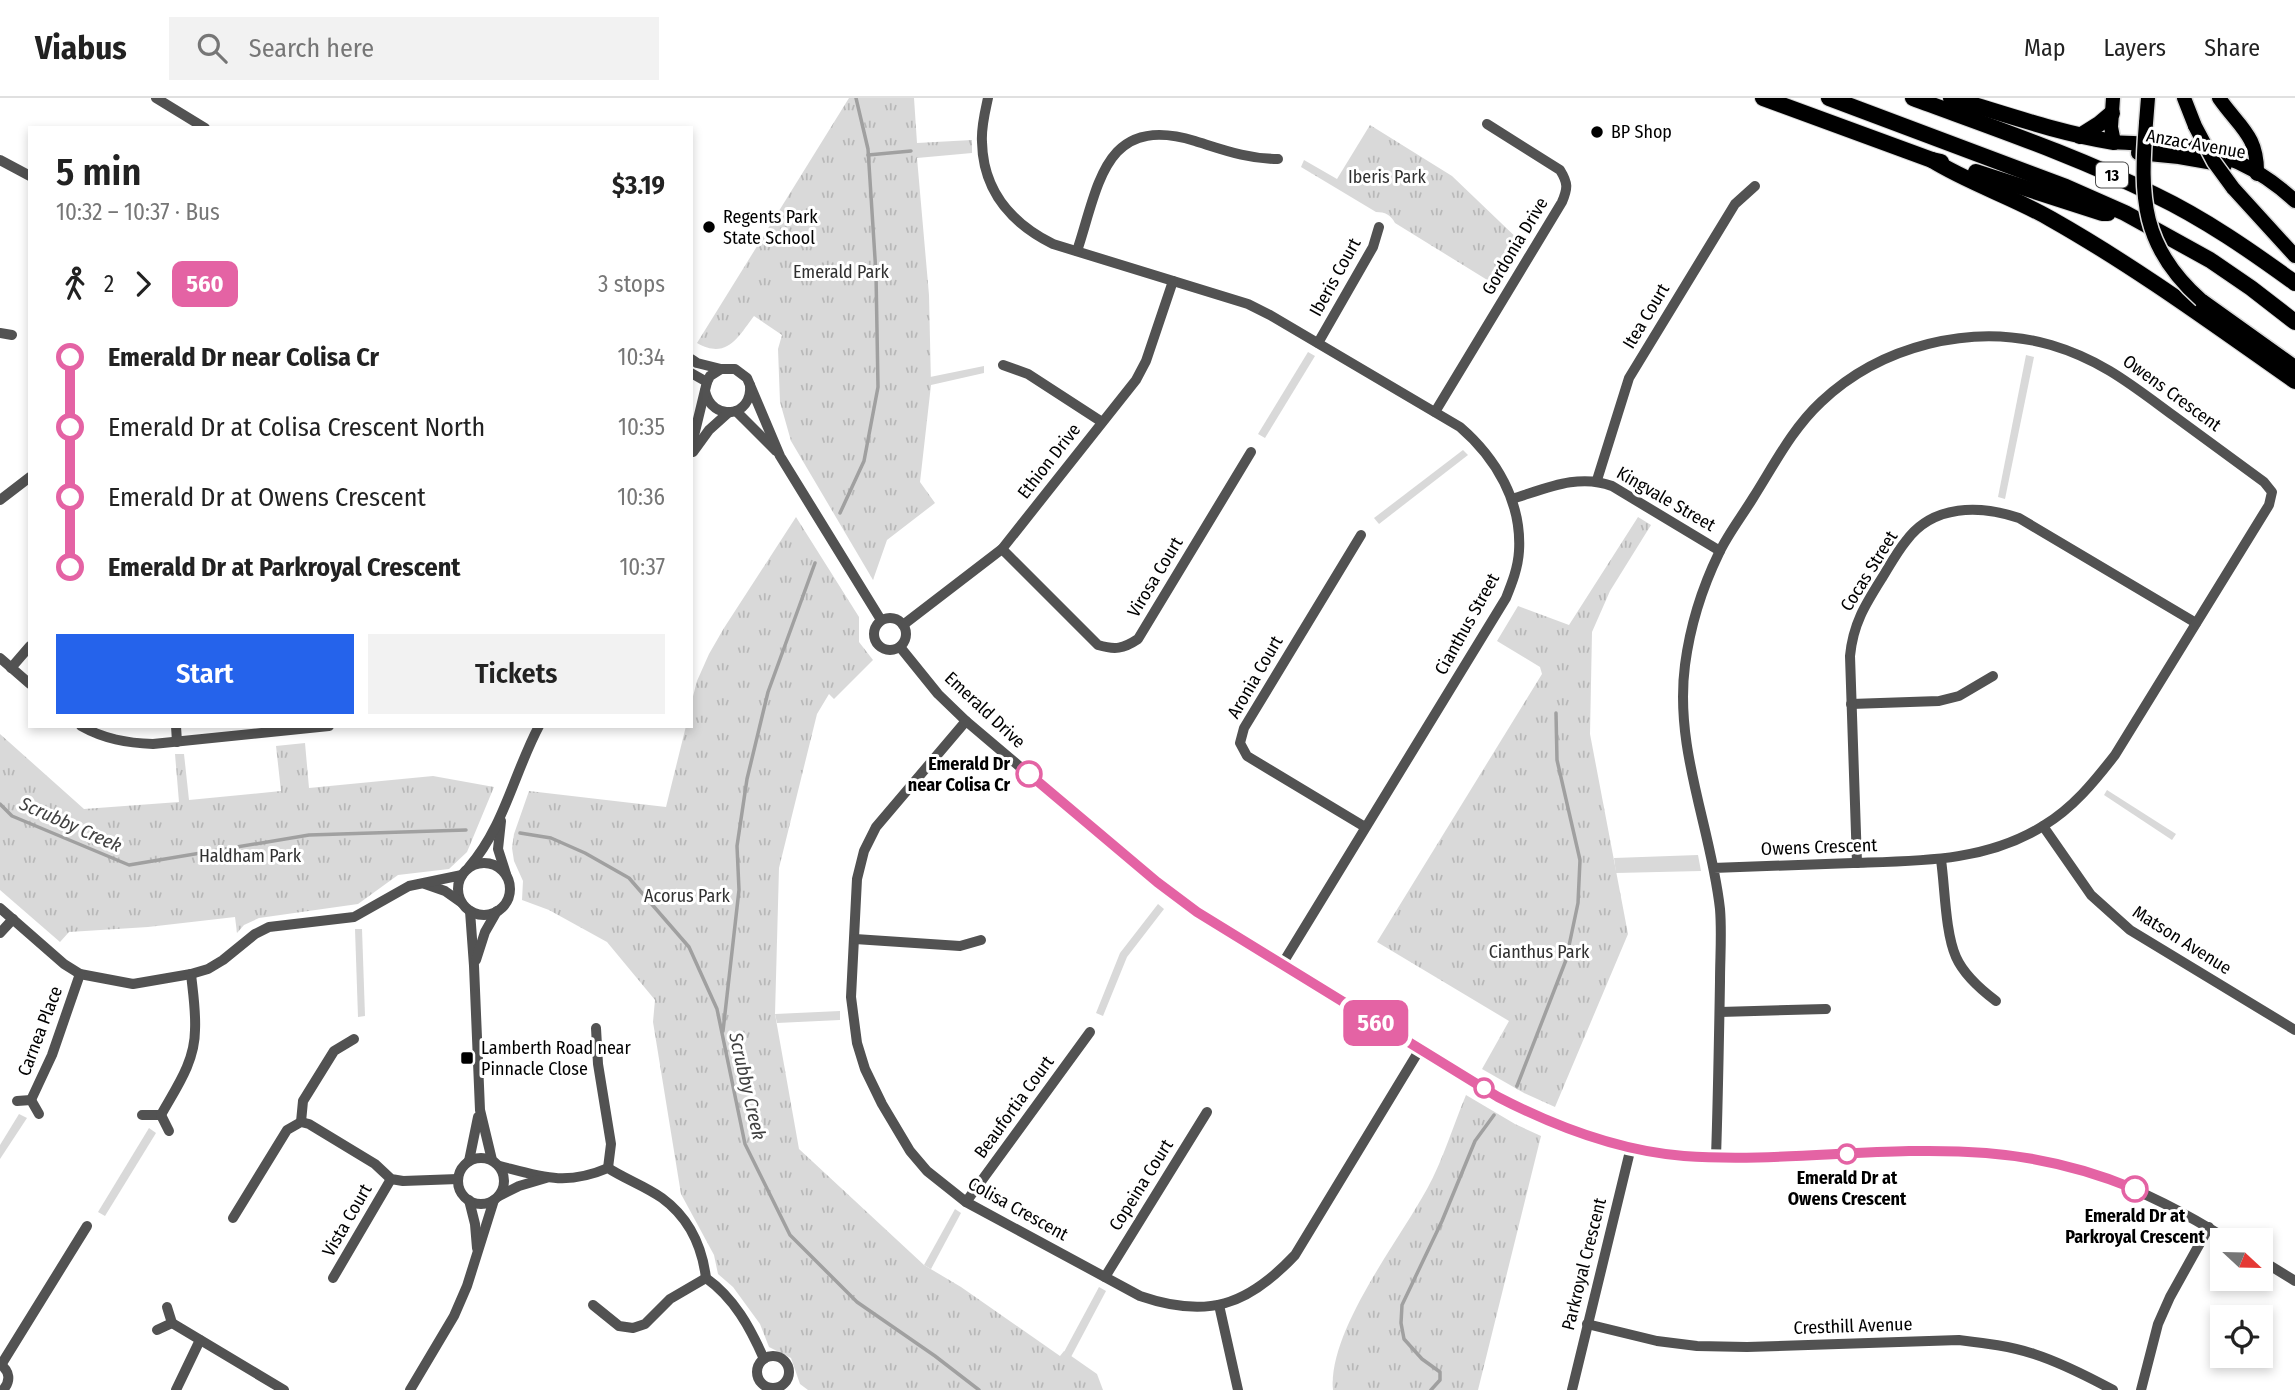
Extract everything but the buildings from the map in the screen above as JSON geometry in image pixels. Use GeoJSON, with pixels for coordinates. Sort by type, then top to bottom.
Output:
{"type":"FeatureCollection","features":[{"type":"Feature","properties":{"kind":"highway"},"geometry":{"type":"LineString","coordinates":[[1763,98],[1932,160],[2102,213],[2125,213]]}},
{"type":"Feature","properties":{"kind":"highway","name":"13"},"geometry":{"type":"LineString","coordinates":[[1829,98],[2066,187],[2125,213],[2210,260],[2252,288],[2295,322]]}},
{"type":"Feature","properties":{"kind":"highway","name":"13"},"geometry":{"type":"LineString","coordinates":[[1913,98],[2074,158],[2157,195],[2233,240],[2295,283]]}},
{"type":"Feature","properties":{"kind":"highway"},"geometry":{"type":"LineString","coordinates":[[1951,98],[2080,136],[2114,142]]}},
{"type":"Feature","properties":{"kind":"highway"},"geometry":{"type":"LineString","coordinates":[[2080,136],[2099,124],[2113,105]]}},
{"type":"Feature","properties":{"kind":"highway"},"geometry":{"type":"LineString","coordinates":[[1932,160],[1946,169],[2011,197],[2084,238],[2295,381]]}},
{"type":"Feature","properties":{"kind":"main road"},"geometry":{"type":"LineString","coordinates":[[2148,98],[2143,183],[2146,213],[2164,257],[2177,276],[2201,300],[2295,367]]}},
{"type":"Feature","properties":{"kind":"main road"},"geometry":{"type":"LineString","coordinates":[[2184,98],[2214,162],[2233,188],[2295,256]]}},
{"type":"Feature","properties":{"kind":"main road"},"geometry":{"type":"LineString","coordinates":[[2219,98],[2252,140],[2257,174]]}},
{"type":"Feature","properties":{"kind":"main road"},"geometry":{"type":"LineString","coordinates":[[2113,105],[2111,127],[2114,142]]}},
{"type":"Feature","properties":{"kind":"main road","name":"Anzac Avenue"},"geometry":{"type":"LineString","coordinates":[[2114,142],[2130,152],[2196,159],[2257,174],[2295,201]]}},
{"type":"Feature","properties":{"kind":"street"},"geometry":{"type":"LineString","coordinates":[[156,98],[202,126]]}},
{"type":"Feature","properties":{"kind":"street"},"geometry":{"type":"LineString","coordinates":[[988,98],[982,142],[985,166],[992,187],[1003,206],[1019,224],[1053,244],[1173,281]]}},
{"type":"Feature","properties":{"kind":"street","name":"Gordonia Drive"},"geometry":{"type":"LineString","coordinates":[[1435,412],[1562,202],[1567,189],[1567,181],[1560,170],[1487,124]]}},
{"type":"Feature","properties":{"kind":"street"},"geometry":{"type":"LineString","coordinates":[[1077,251],[1104,170],[1113,155],[1127,142],[1146,135],[1163,134],[1255,159],[1278,159]]}},
{"type":"Feature","properties":{"kind":"street"},"geometry":{"type":"LineString","coordinates":[[0,160],[28,175]]}},
{"type":"Feature","properties":{"kind":"street","name":"Itea Court"},"geometry":{"type":"LineString","coordinates":[[1597,480],[1629,378],[1735,204],[1755,186]]}},
{"type":"Feature","properties":{"kind":"street","name":"Iberis Court"},"geometry":{"type":"LineString","coordinates":[[1318,343],[1373,247],[1379,227]]}},
{"type":"Feature","properties":{"kind":"street","name":"Cianthus Street"},"geometry":{"type":"LineString","coordinates":[[1173,281],[1248,304],[1460,427],[1479,444],[1499,471],[1511,499],[1519,550],[1515,576],[1506,598],[1281,966]]}},
{"type":"Feature","properties":{"kind":"street","name":"Ethion Drive"},"geometry":{"type":"LineString","coordinates":[[903,625],[1002,548],[1136,380],[1146,361],[1173,281]]}},
{"type":"Feature","properties":{"kind":"street","name":"Owens Crescent"},"geometry":{"type":"LineString","coordinates":[[1714,868],[1941,860],[1986,852],[2043,826],[2069,807],[2092,785],[2115,755],[2269,505],[2272,492],[2264,482],[2112,370],[2081,355],[2032,340],[1979,337],[1936,342],[1903,351],[1873,364],[1846,381],[1820,402],[1793,433],[1720,551],[1704,588],[1692,627],[1684,668],[1686,745],[1714,868],[1720,913],[1716,1157]]}},
{"type":"Feature","properties":{"kind":"street"},"geometry":{"type":"LineString","coordinates":[[693,360],[742,372],[750,384],[780,456],[881,620]]}},
{"type":"Feature","properties":{"kind":"street"},"geometry":{"type":"LineString","coordinates":[[1003,365],[1028,374],[1102,422]]}},
{"type":"Feature","properties":{"kind":"street"},"geometry":{"type":"LineString","coordinates":[[693,440],[706,386],[710,376],[721,369]]}},
{"type":"Feature","properties":{"kind":"street"},"geometry":{"type":"LineString","coordinates":[[693,375],[706,386],[710,404],[722,412],[732,412],[780,456]]}},
{"type":"Feature","properties":{"kind":"street"},"geometry":{"type":"LineString","coordinates":[[693,451],[709,430],[746,403],[750,384]]}},
{"type":"Feature","properties":{"kind":"street","name":"Virosa Court"},"geometry":{"type":"LineString","coordinates":[[1002,548],[1098,645],[1112,650],[1126,647],[1138,639],[1251,452]]}},
{"type":"Feature","properties":{"kind":"street"},"geometry":{"type":"LineString","coordinates":[[0,500],[28,479]]}},
{"type":"Feature","properties":{"kind":"street","name":"Kingvale Street"},"geometry":{"type":"LineString","coordinates":[[1511,499],[1565,483],[1597,480],[1612,486],[1720,551]]}},
{"type":"Feature","properties":{"kind":"street","name":"Cocas Street"},"geometry":{"type":"LineString","coordinates":[[1857,863],[1851,704],[1852,636],[1861,613],[1907,539],[1926,522],[1950,511],[1970,508],[1997,510],[2019,518],[2196,623]]}},
{"type":"Feature","properties":{"kind":"street","name":"Aronia Court"},"geometry":{"type":"LineString","coordinates":[[1361,535],[1244,728],[1240,743],[1247,756],[1365,827]]}},
{"type":"Feature","properties":{"kind":"street"},"geometry":{"type":"LineString","coordinates":[[895,619],[903,625],[905,639],[900,648],[884,650],[876,643],[874,628],[881,620],[895,619]]}},
{"type":"Feature","properties":{"kind":"street"},"geometry":{"type":"LineString","coordinates":[[11,668],[28,648]]}},
{"type":"Feature","properties":{"kind":"street","name":"Emerald Drive"},"geometry":{"type":"LineString","coordinates":[[900,648],[938,694],[966,721],[1170,893],[1281,966],[1531,1114],[1599,1140],[1681,1156],[1919,1152],[1999,1154],[2067,1166],[2102,1176],[2147,1194],[2209,1227]]}},
{"type":"Feature","properties":{"kind":"street"},"geometry":{"type":"LineString","coordinates":[[0,658],[28,682]]}},
{"type":"Feature","properties":{"kind":"street"},"geometry":{"type":"LineString","coordinates":[[1851,704],[1939,701],[1959,696],[1993,676]]}},
{"type":"Feature","properties":{"kind":"street","name":"Colisa Crescent"},"geometry":{"type":"LineString","coordinates":[[966,721],[876,827],[864,851],[857,879],[852,1013],[865,1069],[910,1151],[927,1171],[966,1202],[1140,1296],[1167,1305],[1219,1305],[1258,1290],[1295,1255],[1420,1049]]}},
{"type":"Feature","properties":{"kind":"street"},"geometry":{"type":"LineString","coordinates":[[85,728],[97,735],[128,743],[153,744],[299,729]]}},
{"type":"Feature","properties":{"kind":"street"},"geometry":{"type":"LineString","coordinates":[[176,728],[177,742]]}},
{"type":"Feature","properties":{"kind":"street"},"geometry":{"type":"LineString","coordinates":[[410,1390],[454,1316],[504,1181],[480,1110],[474,966],[466,907],[458,889],[465,872],[481,854],[502,815],[538,728]]}},
{"type":"Feature","properties":{"kind":"street"},"geometry":{"type":"LineString","coordinates":[[474,966],[485,932],[509,892],[498,849],[502,815]]}},
{"type":"Feature","properties":{"kind":"street","name":"Matson Avenue"},"geometry":{"type":"LineString","coordinates":[[2043,826],[2091,895],[2111,915],[2130,930],[2295,1030]]}},
{"type":"Feature","properties":{"kind":"street"},"geometry":{"type":"LineString","coordinates":[[1941,860],[1956,958],[1979,988],[1996,1001]]}},
{"type":"Feature","properties":{"kind":"street"},"geometry":{"type":"LineString","coordinates":[[0,908],[64,964],[80,974],[132,984],[191,975],[223,960],[255,934],[270,927],[354,917],[409,886],[465,872],[475,864],[497,866],[507,877]]}},
{"type":"Feature","properties":{"kind":"street"},"geometry":{"type":"LineString","coordinates":[[423,883],[445,891],[466,907],[484,915],[497,911]]}},
{"type":"Feature","properties":{"kind":"street"},"geometry":{"type":"LineString","coordinates":[[0,933],[13,919]]}},
{"type":"Feature","properties":{"kind":"street"},"geometry":{"type":"LineString","coordinates":[[855,939],[960,946],[981,940]]}},
{"type":"Feature","properties":{"kind":"street","name":"Carnea Place"},"geometry":{"type":"LineString","coordinates":[[31,1100],[52,1055],[80,974]]}},
{"type":"Feature","properties":{"kind":"street"},"geometry":{"type":"LineString","coordinates":[[161,1115],[186,1071],[193,1049],[195,1029],[191,975]]}},
{"type":"Feature","properties":{"kind":"street"},"geometry":{"type":"LineString","coordinates":[[1720,1012],[1826,1009]]}},
{"type":"Feature","properties":{"kind":"street"},"geometry":{"type":"LineString","coordinates":[[596,1028],[598,1064],[611,1144],[608,1168]]}},
{"type":"Feature","properties":{"kind":"street","name":"Beaufortia Court"},"geometry":{"type":"LineString","coordinates":[[966,1202],[1090,1032]]}},
{"type":"Feature","properties":{"kind":"street"},"geometry":{"type":"LineString","coordinates":[[300,1122],[303,1101],[334,1051],[354,1039]]}},
{"type":"Feature","properties":{"kind":"street","name":"Carnea Place"},"geometry":{"type":"LineString","coordinates":[[18,1101],[31,1100]]}},
{"type":"Feature","properties":{"kind":"street","name":"Carnea Place"},"geometry":{"type":"LineString","coordinates":[[31,1100],[39,1114]]}},
{"type":"Feature","properties":{"kind":"street"},"geometry":{"type":"LineString","coordinates":[[469,1161],[480,1110]]}},
{"type":"Feature","properties":{"kind":"street","name":"Copeina Court"},"geometry":{"type":"LineString","coordinates":[[1105,1277],[1206,1112]]}},
{"type":"Feature","properties":{"kind":"street"},"geometry":{"type":"LineString","coordinates":[[142,1115],[161,1115]]}},
{"type":"Feature","properties":{"kind":"street"},"geometry":{"type":"LineString","coordinates":[[161,1115],[169,1131]]}},
{"type":"Feature","properties":{"kind":"street"},"geometry":{"type":"LineString","coordinates":[[233,1218],[287,1130],[300,1122],[309,1124],[375,1164],[391,1179],[458,1179]]}},
{"type":"Feature","properties":{"kind":"street","name":"Parkroyal Crescent"},"geometry":{"type":"LineString","coordinates":[[1572,1390],[1631,1147]]}},
{"type":"Feature","properties":{"kind":"street"},"geometry":{"type":"LineString","coordinates":[[477,1254],[475,1224],[469,1200],[461,1191],[458,1179],[464,1166],[476,1158],[546,1178]]}},
{"type":"Feature","properties":{"kind":"street"},"geometry":{"type":"LineString","coordinates":[[469,1200],[482,1203],[519,1186],[546,1178],[588,1176],[608,1168]]}},
{"type":"Feature","properties":{"kind":"street"},"geometry":{"type":"LineString","coordinates":[[608,1168],[662,1198],[679,1214],[696,1238],[704,1258],[706,1278],[730,1300],[750,1328],[764,1359]]}},
{"type":"Feature","properties":{"kind":"street","name":"Vista Court"},"geometry":{"type":"LineString","coordinates":[[333,1278],[391,1179]]}},
{"type":"Feature","properties":{"kind":"street"},"geometry":{"type":"LineString","coordinates":[[3,1390],[9,1377],[1,1365],[87,1226]]}},
{"type":"Feature","properties":{"kind":"street"},"geometry":{"type":"LineString","coordinates":[[2141,1390],[2158,1324],[2169,1297],[2209,1227]]}},
{"type":"Feature","properties":{"kind":"street"},"geometry":{"type":"LineString","coordinates":[[2273,1267],[2295,1281]]}},
{"type":"Feature","properties":{"kind":"street"},"geometry":{"type":"LineString","coordinates":[[593,1305],[619,1326],[633,1328],[645,1324],[670,1299],[706,1278]]}},
{"type":"Feature","properties":{"kind":"street"},"geometry":{"type":"LineString","coordinates":[[1219,1305],[1238,1390]]}},
{"type":"Feature","properties":{"kind":"street"},"geometry":{"type":"LineString","coordinates":[[167,1307],[172,1323],[284,1390]]}},
{"type":"Feature","properties":{"kind":"street"},"geometry":{"type":"LineString","coordinates":[[157,1330],[172,1323]]}},
{"type":"Feature","properties":{"kind":"street","name":"Cresthill Avenue"},"geometry":{"type":"LineString","coordinates":[[1587,1324],[1657,1341],[1697,1346],[1747,1347],[1959,1340],[1994,1344],[2063,1364],[2113,1390]]}},
{"type":"Feature","properties":{"kind":"street"},"geometry":{"type":"LineString","coordinates":[[176,1390],[200,1340]]}},
{"type":"Feature","properties":{"kind":"street"},"geometry":{"type":"LineString","coordinates":[[779,1357],[786,1364],[789,1374],[785,1383],[776,1388],[759,1387],[757,1371],[764,1359],[779,1357]]}},
{"type":"Feature","properties":{"kind":"street"},"geometry":{"type":"LineString","coordinates":[[785,1383],[795,1390]]}},
{"type":"Feature","properties":{"kind":"green space","name":"Emerald Park"},"geometry":{"type":"Polygon","coordinates":[[[849,98],[914,98],[917,143],[972,140],[972,153],[917,158],[929,295],[931,385],[920,482],[935,503],[887,540],[873,580],[791,441],[780,402],[778,349],[782,335],[754,316],[731,344],[716,349],[697,343],[849,98]]]}},
{"type":"Feature","properties":{"kind":"green space","name":"Iberis Park"},"geometry":{"type":"Polygon","coordinates":[[[1370,125],[1452,176],[1523,244],[1497,286],[1395,223],[1387,214],[1376,212],[1301,167],[1304,160],[1337,179],[1370,125]]]}},
{"type":"Feature","properties":{"kind":"green space"},"geometry":{"type":"Polygon","coordinates":[[[1308,352],[1315,356],[1265,438],[1258,434],[1308,352]]]}},
{"type":"Feature","properties":{"kind":"green space"},"geometry":{"type":"Polygon","coordinates":[[[2026,355],[2034,357],[2005,499],[1998,497],[2026,355]]]}},
{"type":"Feature","properties":{"kind":"green space"},"geometry":{"type":"Polygon","coordinates":[[[984,366],[984,373],[931,385],[930,377],[984,366]]]}},
{"type":"Feature","properties":{"kind":"green space"},"geometry":{"type":"Polygon","coordinates":[[[1463,450],[1468,455],[1379,524],[1374,518],[1463,450]]]}},
{"type":"Feature","properties":{"kind":"green space","name":"Acorus Park"},"geometry":{"type":"Polygon","coordinates":[[[796,517],[859,617],[859,642],[873,660],[834,699],[829,694],[817,714],[779,868],[775,1014],[799,1149],[924,1265],[961,1287],[1060,1356],[1064,1351],[1097,1374],[1103,1390],[808,1390],[800,1384],[791,1358],[769,1347],[760,1324],[733,1287],[718,1274],[714,1255],[681,1194],[653,1022],[655,1000],[607,942],[549,910],[522,900],[523,881],[514,861],[512,848],[529,791],[666,807],[686,728],[693,728],[693,696],[697,681],[724,628],[796,517]]]}},
{"type":"Feature","properties":{"kind":"green space","name":"Cianthus Park"},"geometry":{"type":"Polygon","coordinates":[[[1638,517],[1651,525],[1610,591],[1592,632],[1590,734],[1628,934],[1555,1107],[1482,1069],[1509,1021],[1377,942],[1542,674],[1540,667],[1497,641],[1518,606],[1569,625],[1638,517]]]}},
{"type":"Feature","properties":{"kind":"green space","name":"Haldham Park"},"geometry":{"type":"Polygon","coordinates":[[[0,734],[84,809],[179,802],[175,754],[184,754],[189,800],[281,791],[276,746],[305,743],[309,788],[433,776],[494,787],[467,852],[449,869],[398,875],[358,904],[259,918],[244,925],[237,933],[235,917],[148,927],[69,932],[60,942],[0,890],[0,734]]]}},
{"type":"Feature","properties":{"kind":"green space"},"geometry":{"type":"Polygon","coordinates":[[[2107,790],[2176,834],[2172,840],[2104,795],[2107,790]]]}},
{"type":"Feature","properties":{"kind":"green space"},"geometry":{"type":"Polygon","coordinates":[[[1698,855],[1701,871],[1616,873],[1614,858],[1698,855]]]}},
{"type":"Feature","properties":{"kind":"green space"},"geometry":{"type":"Polygon","coordinates":[[[1158,904],[1164,909],[1127,957],[1103,1016],[1096,1013],[1120,953],[1158,904]]]}},
{"type":"Feature","properties":{"kind":"green space"},"geometry":{"type":"Polygon","coordinates":[[[355,929],[362,929],[365,1016],[358,1017],[355,929]]]}},
{"type":"Feature","properties":{"kind":"green space"},"geometry":{"type":"Polygon","coordinates":[[[840,1011],[840,1020],[777,1023],[775,1014],[840,1011]]]}},
{"type":"Feature","properties":{"kind":"green space"},"geometry":{"type":"Polygon","coordinates":[[[1466,1095],[1541,1136],[1478,1390],[1333,1390],[1334,1367],[1353,1314],[1433,1178],[1466,1095]]]}},
{"type":"Feature","properties":{"kind":"green space"},"geometry":{"type":"Polygon","coordinates":[[[19,1114],[27,1118],[0,1159],[0,1145],[19,1114]]]}},
{"type":"Feature","properties":{"kind":"green space"},"geometry":{"type":"Polygon","coordinates":[[[149,1128],[156,1133],[105,1216],[98,1212],[149,1128]]]}},
{"type":"Feature","properties":{"kind":"green space"},"geometry":{"type":"Polygon","coordinates":[[[955,1209],[961,1213],[931,1269],[924,1265],[955,1209]]]}},
{"type":"Feature","properties":{"kind":"green space"},"geometry":{"type":"Polygon","coordinates":[[[1099,1287],[1106,1291],[1071,1357],[1064,1352],[1099,1287]]]}},
{"type":"Feature","properties":{"kind":"waterway"},"geometry":{"type":"LineString","coordinates":[[840,513],[864,461],[878,387],[876,274],[868,149],[856,98]]}},
{"type":"Feature","properties":{"kind":"waterway"},"geometry":{"type":"LineString","coordinates":[[868,155],[911,151]]}},
{"type":"Feature","properties":{"kind":"waterway"},"geometry":{"type":"LineString","coordinates":[[723,1031],[739,890],[737,846],[747,779],[768,692],[815,563]]}},
{"type":"Feature","properties":{"kind":"waterway"},"geometry":{"type":"LineString","coordinates":[[1517,1086],[1566,960],[1578,903],[1580,860],[1557,760],[1556,713]]}},
{"type":"Feature","properties":{"kind":"waterway","name":"Scrubby Creek"},"geometry":{"type":"LineString","coordinates":[[0,804],[12,816],[129,865],[309,835],[466,830]]}},
{"type":"Feature","properties":{"kind":"waterway","name":"Scrubby Creek"},"geometry":{"type":"LineString","coordinates":[[520,833],[551,838],[585,853],[629,878],[689,947],[717,1009],[745,1144],[790,1235],[857,1302],[979,1390]]}},
{"type":"Feature","properties":{"kind":"waterway"},"geometry":{"type":"LineString","coordinates":[[1431,1390],[1440,1380],[1440,1372],[1422,1359],[1404,1339],[1402,1305],[1442,1221],[1475,1141],[1494,1115]]}},
{"type":"Feature","properties":{"kind":"bus line","name":"560"},"geometry":{"type":"LineString","coordinates":[[1029,774],[1157,882],[1226,932],[1498,1097],[1558,1125],[1599,1140],[1681,1156],[1985,1153],[2067,1166],[2135,1189]]}},
{"type":"Feature","properties":{"kind":"place","name":"BP Shop"},"geometry":{"type":"Point","coordinates":[1597,132]}},
{"type":"Feature","properties":{"kind":"place","name":"Regents Park State School"},"geometry":{"type":"Point","coordinates":[709,227]}},
{"type":"Feature","properties":{"kind":"place","name":"Emerald Dr near Colisa Cr"},"geometry":{"type":"Point","coordinates":[1029,774]}},
{"type":"Feature","properties":{"kind":"place","name":"Lamberth Road near Pinnacle Close"},"geometry":{"type":"Point","coordinates":[467,1058]}},
{"type":"Feature","properties":{"kind":"place","name":"Emerald Dr at Owens Crescent"},"geometry":{"type":"Point","coordinates":[1847,1154]}},
{"type":"Feature","properties":{"kind":"place","name":"Emerald Dr at Parkroyal Crescent"},"geometry":{"type":"Point","coordinates":[2135,1189]}}]}
